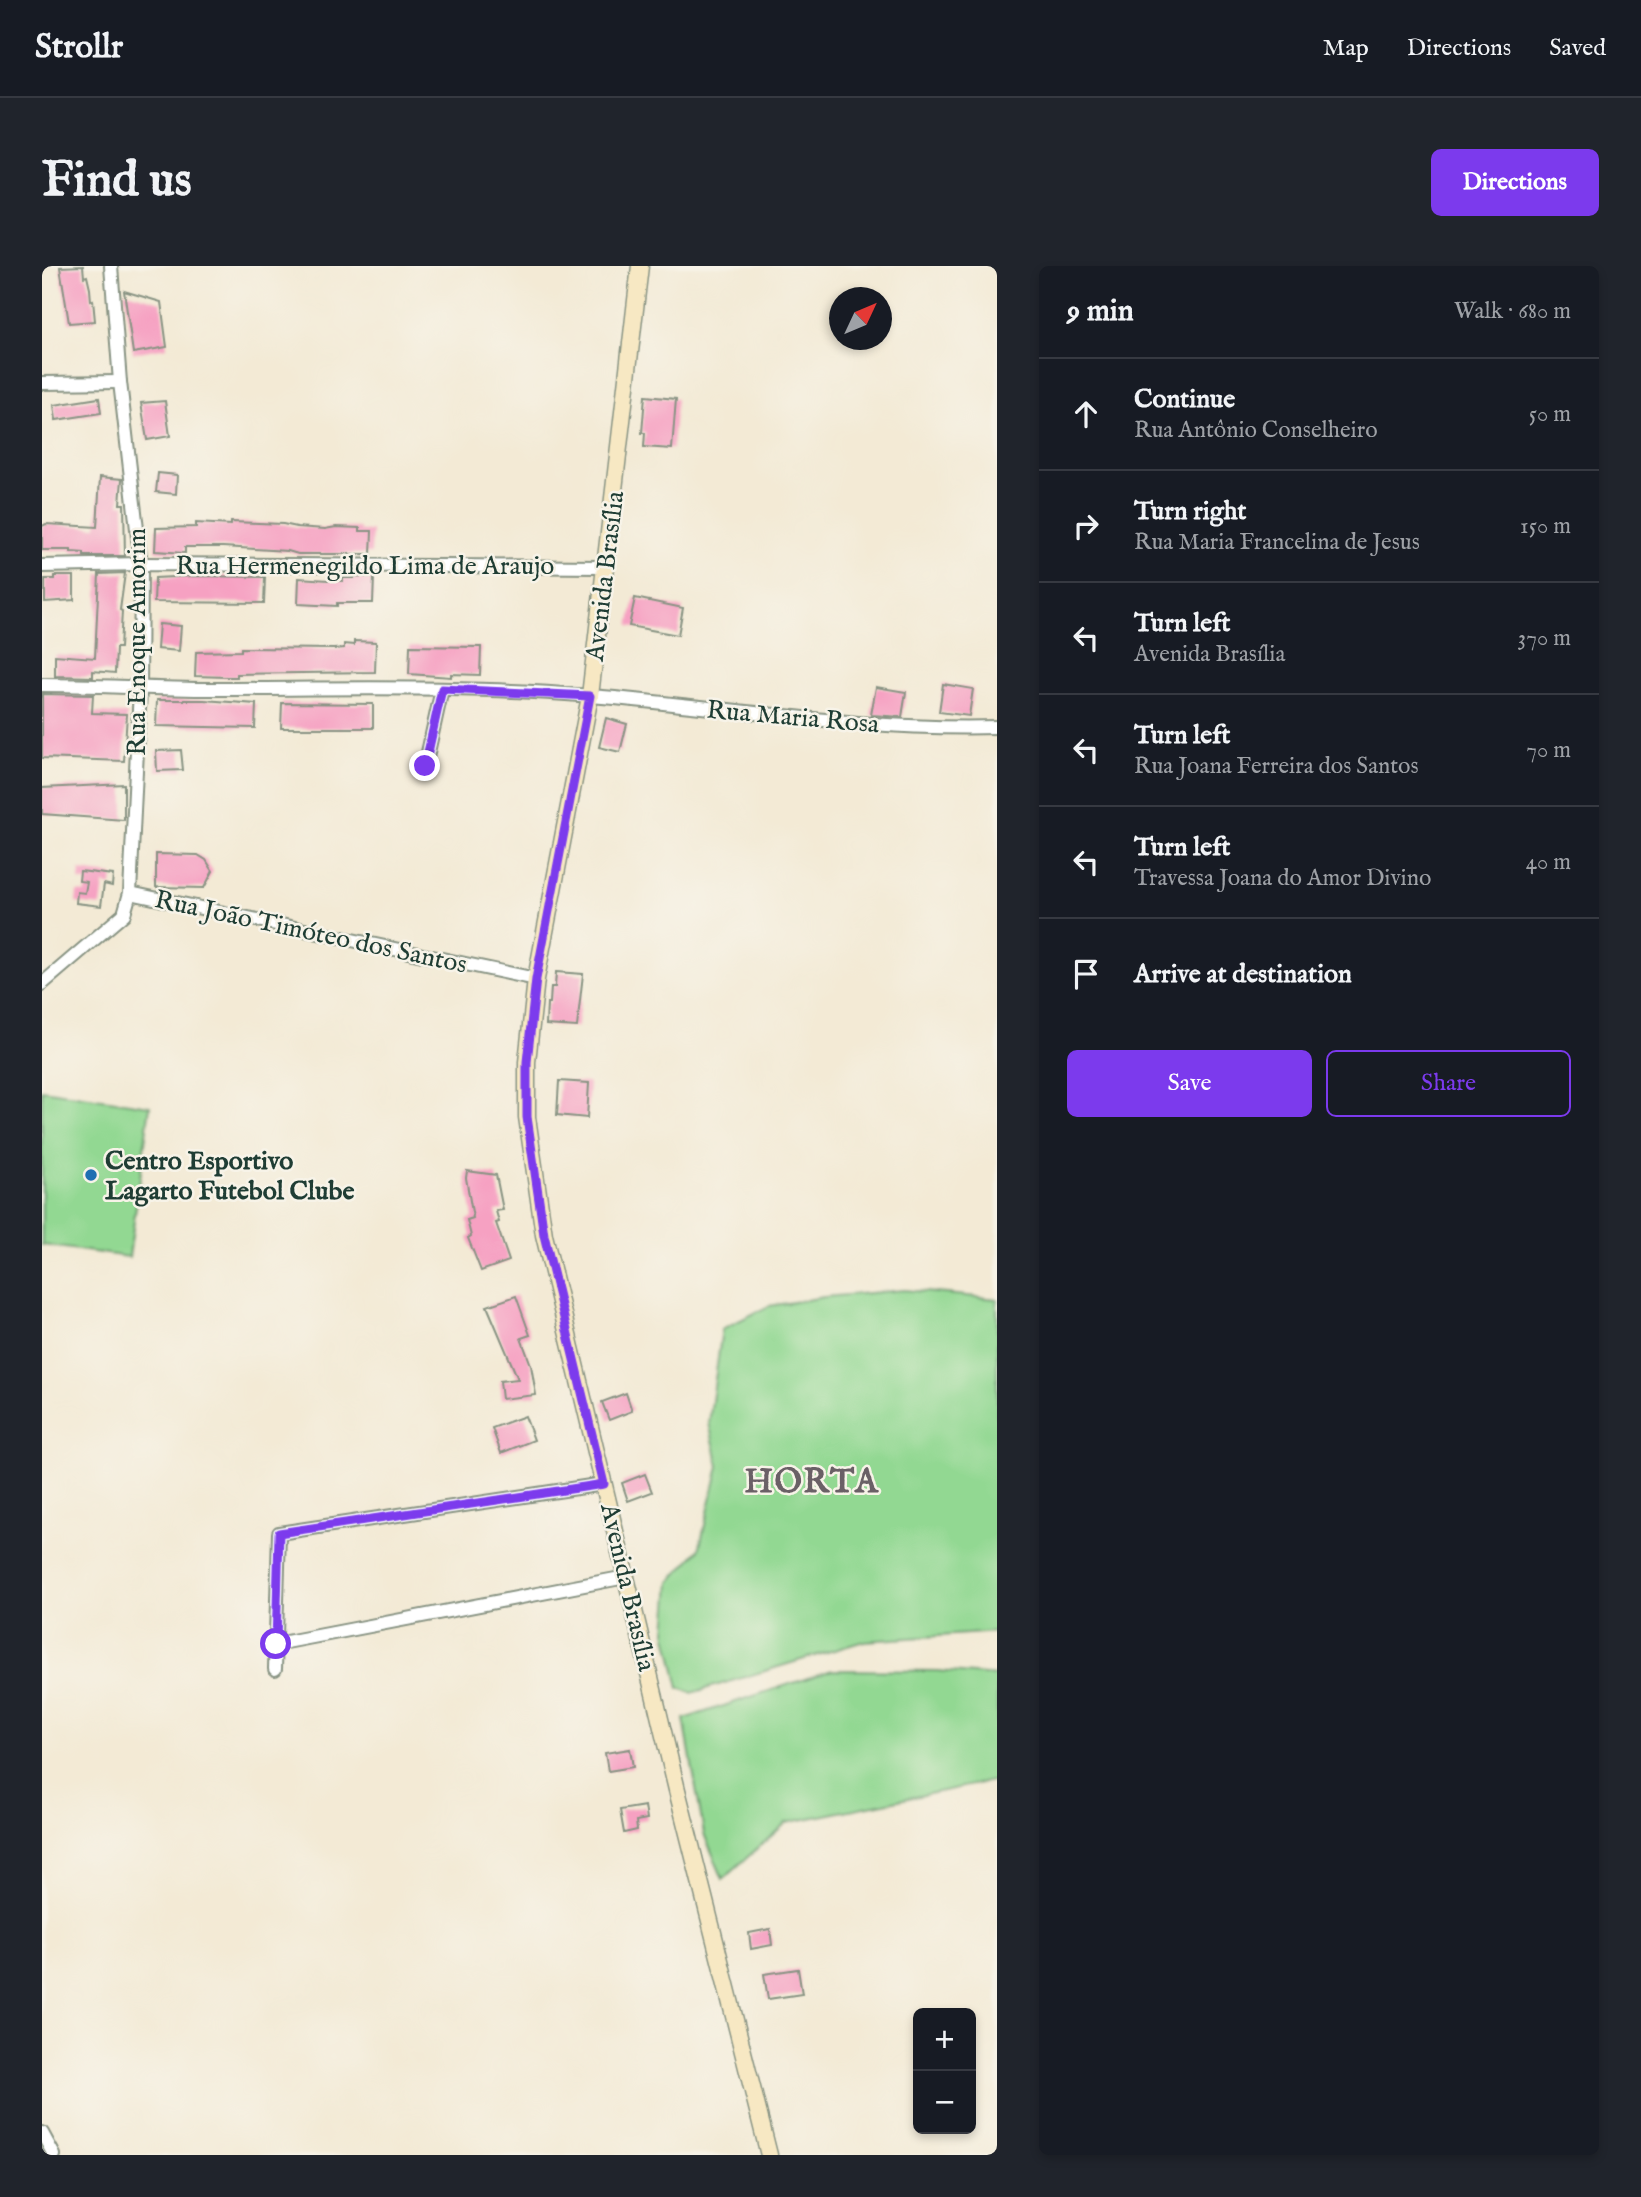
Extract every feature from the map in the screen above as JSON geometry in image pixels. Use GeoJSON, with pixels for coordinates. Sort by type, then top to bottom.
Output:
{"type":"FeatureCollection","features":[{"type":"Feature","properties":{"kind":"main road","name":"Avenida Brasília"},"geometry":{"type":"LineString","coordinates":[[640,266],[590,696],[536,979],[527,1062],[527,1117],[544,1235],[769,2155]]}},
{"type":"Feature","properties":{"kind":"street","name":"Rua Enoque Amorim"},"geometry":{"type":"LineString","coordinates":[[111,266],[120,382],[141,564],[140,689],[130,893]]}},
{"type":"Feature","properties":{"kind":"street"},"geometry":{"type":"LineString","coordinates":[[42,383],[120,382]]}},
{"type":"Feature","properties":{"kind":"street","name":"Rua Hermenegildo Lima de Araujo"},"geometry":{"type":"LineString","coordinates":[[42,566],[141,564],[604,567]]}},
{"type":"Feature","properties":{"kind":"street","name":"Rua Maria Rosa"},"geometry":{"type":"LineString","coordinates":[[42,685],[140,689],[442,689],[590,696],[847,722],[997,727]]}},
{"type":"Feature","properties":{"kind":"street"},"geometry":{"type":"LineString","coordinates":[[425,766],[442,689]]}},
{"type":"Feature","properties":{"kind":"street","name":"Rua João Timóteo dos Santos"},"geometry":{"type":"LineString","coordinates":[[42,984],[124,914],[130,893],[536,979]]}},
{"type":"Feature","properties":{"kind":"street"},"geometry":{"type":"LineString","coordinates":[[275,1669],[279,1533],[604,1484]]}},
{"type":"Feature","properties":{"kind":"street"},"geometry":{"type":"LineString","coordinates":[[276,1644],[626,1577]]}},
{"type":"Feature","properties":{"kind":"street"},"geometry":{"type":"LineString","coordinates":[[42,2133],[54,2155]]}},
{"type":"Feature","properties":{"kind":"green space","name":"Centro Esportivo Lagarto Futebol Clube"},"geometry":{"type":"Polygon","coordinates":[[[42,1090],[150,1106],[129,1257],[42,1245],[42,1090]]]}},
{"type":"Feature","properties":{"kind":"green space"},"geometry":{"type":"Polygon","coordinates":[[[904,1290],[997,1299],[997,1632],[864,1641],[692,1693],[679,1688],[666,1631],[670,1582],[699,1550],[719,1466],[709,1423],[722,1329],[769,1306],[824,1297],[904,1290]]]}},
{"type":"Feature","properties":{"kind":"green space"},"geometry":{"type":"Polygon","coordinates":[[[832,1670],[937,1671],[997,1676],[997,1780],[786,1823],[723,1879],[704,1834],[684,1719],[832,1670]]]}},
{"type":"Feature","properties":{"kind":"building"},"geometry":{"type":"Polygon","coordinates":[[[83,266],[91,301],[93,300],[95,321],[69,323],[60,267],[83,266]]]}},
{"type":"Feature","properties":{"kind":"building"},"geometry":{"type":"Polygon","coordinates":[[[124,291],[161,302],[167,347],[133,353],[124,291]]]}},
{"type":"Feature","properties":{"kind":"building"},"geometry":{"type":"Polygon","coordinates":[[[645,396],[676,399],[672,449],[644,447],[645,433],[642,433],[645,396]]]}},
{"type":"Feature","properties":{"kind":"building"},"geometry":{"type":"Polygon","coordinates":[[[99,398],[101,413],[56,420],[54,405],[99,398]]]}},
{"type":"Feature","properties":{"kind":"building"},"geometry":{"type":"Polygon","coordinates":[[[165,401],[170,436],[147,440],[141,403],[165,401]]]}},
{"type":"Feature","properties":{"kind":"building"},"geometry":{"type":"Polygon","coordinates":[[[158,473],[177,475],[176,494],[156,492],[158,473]]]}},
{"type":"Feature","properties":{"kind":"building"},"geometry":{"type":"Polygon","coordinates":[[[100,477],[122,479],[120,504],[124,504],[125,556],[84,556],[84,553],[71,550],[42,550],[42,526],[46,524],[97,527],[100,477]]]}},
{"type":"Feature","properties":{"kind":"building"},"geometry":{"type":"Polygon","coordinates":[[[231,522],[325,529],[360,528],[360,531],[372,531],[371,554],[298,554],[223,547],[185,547],[185,553],[155,551],[156,528],[196,527],[196,523],[231,525],[231,522]]]}},
{"type":"Feature","properties":{"kind":"building"},"geometry":{"type":"Polygon","coordinates":[[[125,573],[120,610],[120,648],[116,648],[115,673],[93,671],[93,677],[55,676],[55,655],[95,658],[99,574],[125,573]]]}},
{"type":"Feature","properties":{"kind":"building"},"geometry":{"type":"Polygon","coordinates":[[[54,576],[74,576],[74,600],[45,602],[45,579],[54,579],[54,576]]]}},
{"type":"Feature","properties":{"kind":"building"},"geometry":{"type":"Polygon","coordinates":[[[265,577],[264,603],[154,602],[155,578],[265,577]]]}},
{"type":"Feature","properties":{"kind":"building"},"geometry":{"type":"Polygon","coordinates":[[[374,577],[373,603],[337,603],[337,606],[298,604],[299,578],[343,581],[343,578],[374,577]]]}},
{"type":"Feature","properties":{"kind":"building"},"geometry":{"type":"Polygon","coordinates":[[[635,598],[683,608],[678,635],[629,626],[635,598]]]}},
{"type":"Feature","properties":{"kind":"building"},"geometry":{"type":"Polygon","coordinates":[[[159,624],[181,626],[179,651],[157,649],[159,624]]]}},
{"type":"Feature","properties":{"kind":"building"},"geometry":{"type":"Polygon","coordinates":[[[354,641],[376,642],[375,672],[195,676],[196,652],[241,651],[241,648],[334,649],[344,648],[344,644],[354,645],[354,641]]]}},
{"type":"Feature","properties":{"kind":"building"},"geometry":{"type":"Polygon","coordinates":[[[410,646],[481,647],[480,675],[451,674],[451,677],[409,674],[410,646]]]}},
{"type":"Feature","properties":{"kind":"building"},"geometry":{"type":"Polygon","coordinates":[[[943,684],[973,689],[969,716],[939,712],[943,684]]]}},
{"type":"Feature","properties":{"kind":"building"},"geometry":{"type":"Polygon","coordinates":[[[876,687],[906,692],[902,717],[871,715],[876,687]]]}},
{"type":"Feature","properties":{"kind":"building"},"geometry":{"type":"Polygon","coordinates":[[[42,694],[93,695],[92,713],[127,714],[124,761],[42,758],[42,694]]]}},
{"type":"Feature","properties":{"kind":"building"},"geometry":{"type":"Polygon","coordinates":[[[157,700],[256,704],[255,728],[156,726],[157,700]]]}},
{"type":"Feature","properties":{"kind":"building"},"geometry":{"type":"Polygon","coordinates":[[[282,703],[373,704],[373,728],[281,728],[282,703]]]}},
{"type":"Feature","properties":{"kind":"building"},"geometry":{"type":"Polygon","coordinates":[[[606,718],[627,724],[620,752],[599,747],[606,718]]]}},
{"type":"Feature","properties":{"kind":"building"},"geometry":{"type":"Polygon","coordinates":[[[181,750],[183,770],[157,771],[156,751],[181,750]]]}},
{"type":"Feature","properties":{"kind":"building"},"geometry":{"type":"Polygon","coordinates":[[[124,784],[124,820],[42,814],[42,788],[124,784]]]}},
{"type":"Feature","properties":{"kind":"building"},"geometry":{"type":"Polygon","coordinates":[[[156,854],[198,855],[206,860],[213,871],[204,888],[156,887],[156,854]]]}},
{"type":"Feature","properties":{"kind":"building"},"geometry":{"type":"Polygon","coordinates":[[[80,871],[113,875],[112,886],[104,884],[101,906],[76,903],[77,892],[85,893],[87,882],[79,881],[80,871]]]}},
{"type":"Feature","properties":{"kind":"building"},"geometry":{"type":"Polygon","coordinates":[[[556,972],[583,974],[577,1027],[546,1025],[547,1003],[550,1003],[551,987],[555,987],[556,972]]]}},
{"type":"Feature","properties":{"kind":"building"},"geometry":{"type":"Polygon","coordinates":[[[559,1081],[589,1083],[587,1118],[557,1115],[559,1081]]]}},
{"type":"Feature","properties":{"kind":"building"},"geometry":{"type":"Polygon","coordinates":[[[467,1171],[496,1175],[503,1210],[496,1211],[499,1222],[496,1223],[509,1261],[481,1271],[468,1238],[471,1236],[467,1220],[473,1218],[467,1171]]]}},
{"type":"Feature","properties":{"kind":"building"},"geometry":{"type":"Polygon","coordinates":[[[516,1296],[530,1335],[521,1338],[531,1365],[536,1395],[502,1399],[500,1381],[518,1379],[487,1306],[516,1296]]]}},
{"type":"Feature","properties":{"kind":"building"},"geometry":{"type":"Polygon","coordinates":[[[626,1393],[632,1411],[609,1420],[602,1402],[626,1393]]]}},
{"type":"Feature","properties":{"kind":"building"},"geometry":{"type":"Polygon","coordinates":[[[525,1416],[534,1440],[501,1453],[492,1428],[525,1416]]]}},
{"type":"Feature","properties":{"kind":"building"},"geometry":{"type":"Polygon","coordinates":[[[645,1474],[652,1492],[628,1501],[622,1483],[645,1474]]]}},
{"type":"Feature","properties":{"kind":"building"},"geometry":{"type":"Polygon","coordinates":[[[630,1749],[633,1767],[608,1771],[605,1753],[630,1749]]]}},
{"type":"Feature","properties":{"kind":"building"},"geometry":{"type":"Polygon","coordinates":[[[645,1806],[647,1819],[636,1821],[637,1830],[624,1833],[620,1810],[645,1806]]]}},
{"type":"Feature","properties":{"kind":"building"},"geometry":{"type":"Polygon","coordinates":[[[770,1929],[772,1945],[751,1949],[749,1933],[770,1929]]]}},
{"type":"Feature","properties":{"kind":"building"},"geometry":{"type":"Polygon","coordinates":[[[798,1969],[802,1994],[768,1999],[764,1974],[798,1969]]]}},
{"type":"Feature","properties":{"kind":"place","name":"Centro Esportivo Lagarto Futebol Clube"},"geometry":{"type":"Point","coordinates":[91,1175]}},
{"type":"Feature","properties":{"kind":"district","name":"HORTA"},"geometry":{"type":"Point","coordinates":[812,1480]}},
{"type":"Feature","properties":{"kind":"route"},"geometry":{"type":"LineString","coordinates":[[276,1644],[279,1533],[604,1484],[544,1235],[527,1117],[527,1062],[536,979],[590,696],[442,689],[425,766]]}}]}
